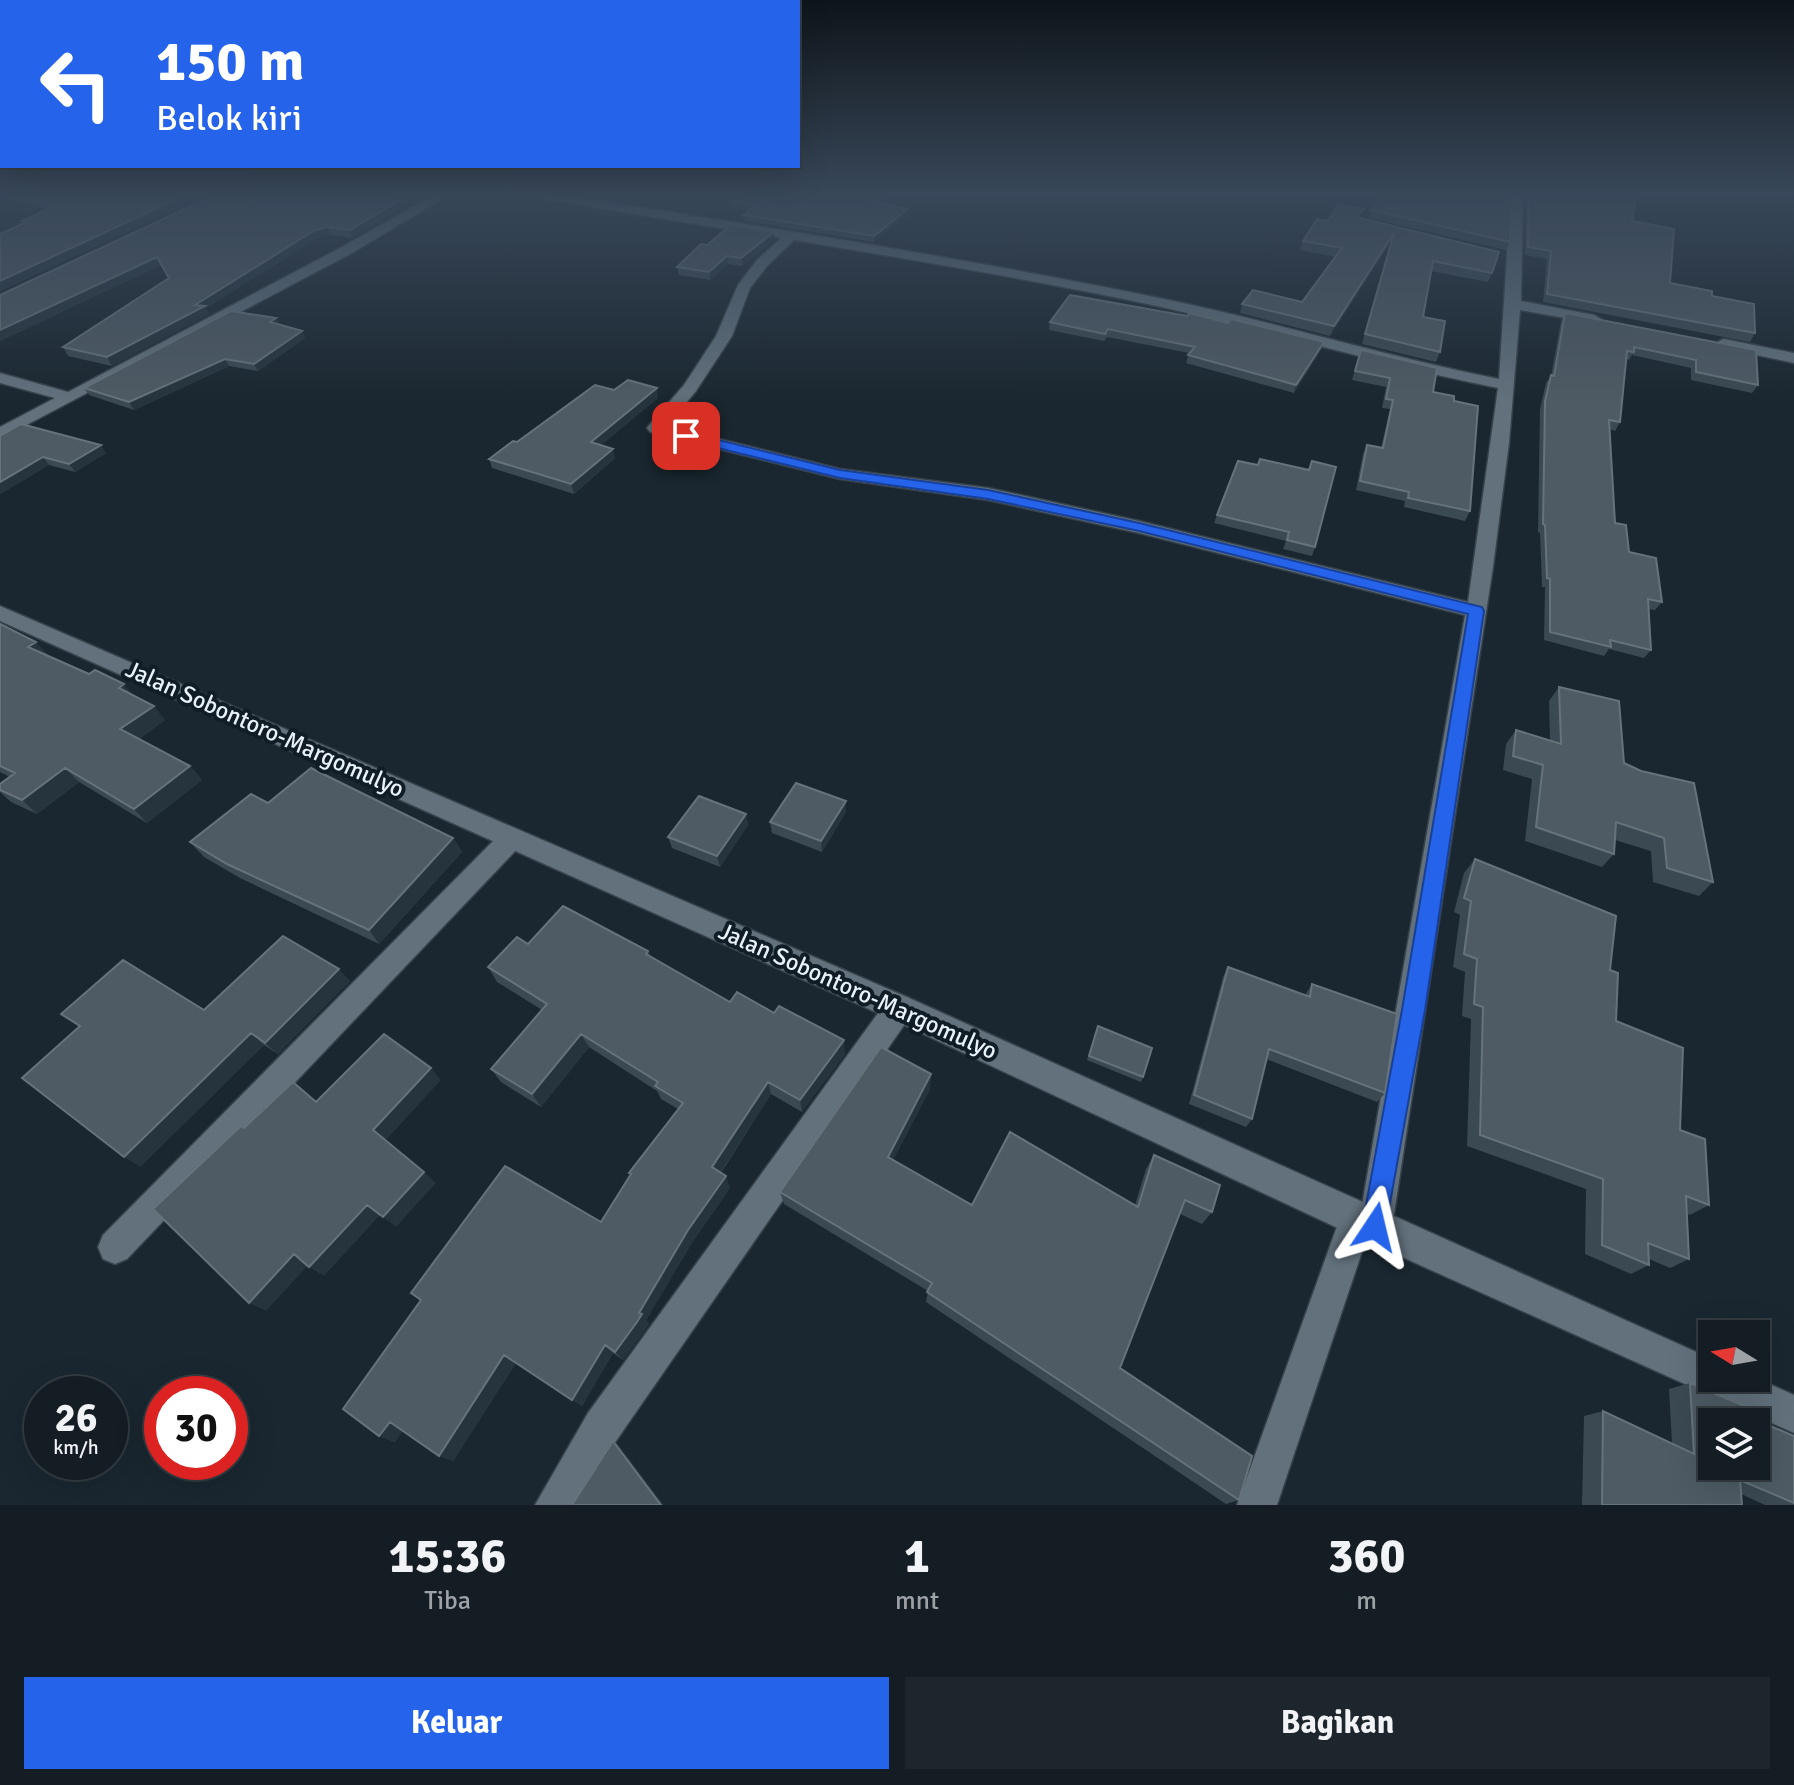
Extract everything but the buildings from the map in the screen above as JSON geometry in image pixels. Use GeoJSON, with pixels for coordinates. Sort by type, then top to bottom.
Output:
{"type":"FeatureCollection","features":[{"type":"Feature","properties":{"kind":"street"},"geometry":{"type":"LineString","coordinates":[[0,434],[322,263]]}},
{"type":"Feature","properties":{"kind":"street"},"geometry":{"type":"LineString","coordinates":[[762,263],[743,288],[724,336],[690,388],[656,428],[840,474],[988,494],[1139,527],[1476,611]]}},
{"type":"Feature","properties":{"kind":"street"},"geometry":{"type":"LineString","coordinates":[[955,263],[1167,304],[1414,367],[1505,385]]}},
{"type":"Feature","properties":{"kind":"street"},"geometry":{"type":"LineString","coordinates":[[1257,1505],[1365,1223],[1414,1010],[1476,611],[1514,304],[1510,263]]}},
{"type":"Feature","properties":{"kind":"street"},"geometry":{"type":"LineString","coordinates":[[1514,304],[1615,323]]}},
{"type":"Feature","properties":{"kind":"street"},"geometry":{"type":"LineString","coordinates":[[1703,340],[1794,358]]}},
{"type":"Feature","properties":{"kind":"street"},"geometry":{"type":"LineString","coordinates":[[0,378],[69,397]]}},
{"type":"Feature","properties":{"kind":"street","name":"Jalan Sobontoro-Margomulyo"},"geometry":{"type":"LineString","coordinates":[[0,613],[899,1008],[1365,1223],[1698,1372]]}},
{"type":"Feature","properties":{"kind":"street"},"geometry":{"type":"LineString","coordinates":[[115,1247],[512,838]]}},
{"type":"Feature","properties":{"kind":"street"},"geometry":{"type":"LineString","coordinates":[[555,1505],[602,1427],[899,1008]]}},
{"type":"Feature","properties":{"kind":"street","name":"Jalan Sobontoro-Margomulyo"},"geometry":{"type":"LineString","coordinates":[[1744,1392],[1794,1414]]}},
{"type":"Feature","properties":{"kind":"route"},"geometry":{"type":"LineString","coordinates":[[686,436],[840,474],[988,494],[1139,527],[1323,570],[1476,611],[1414,1010],[1375,1227]]}}]}
